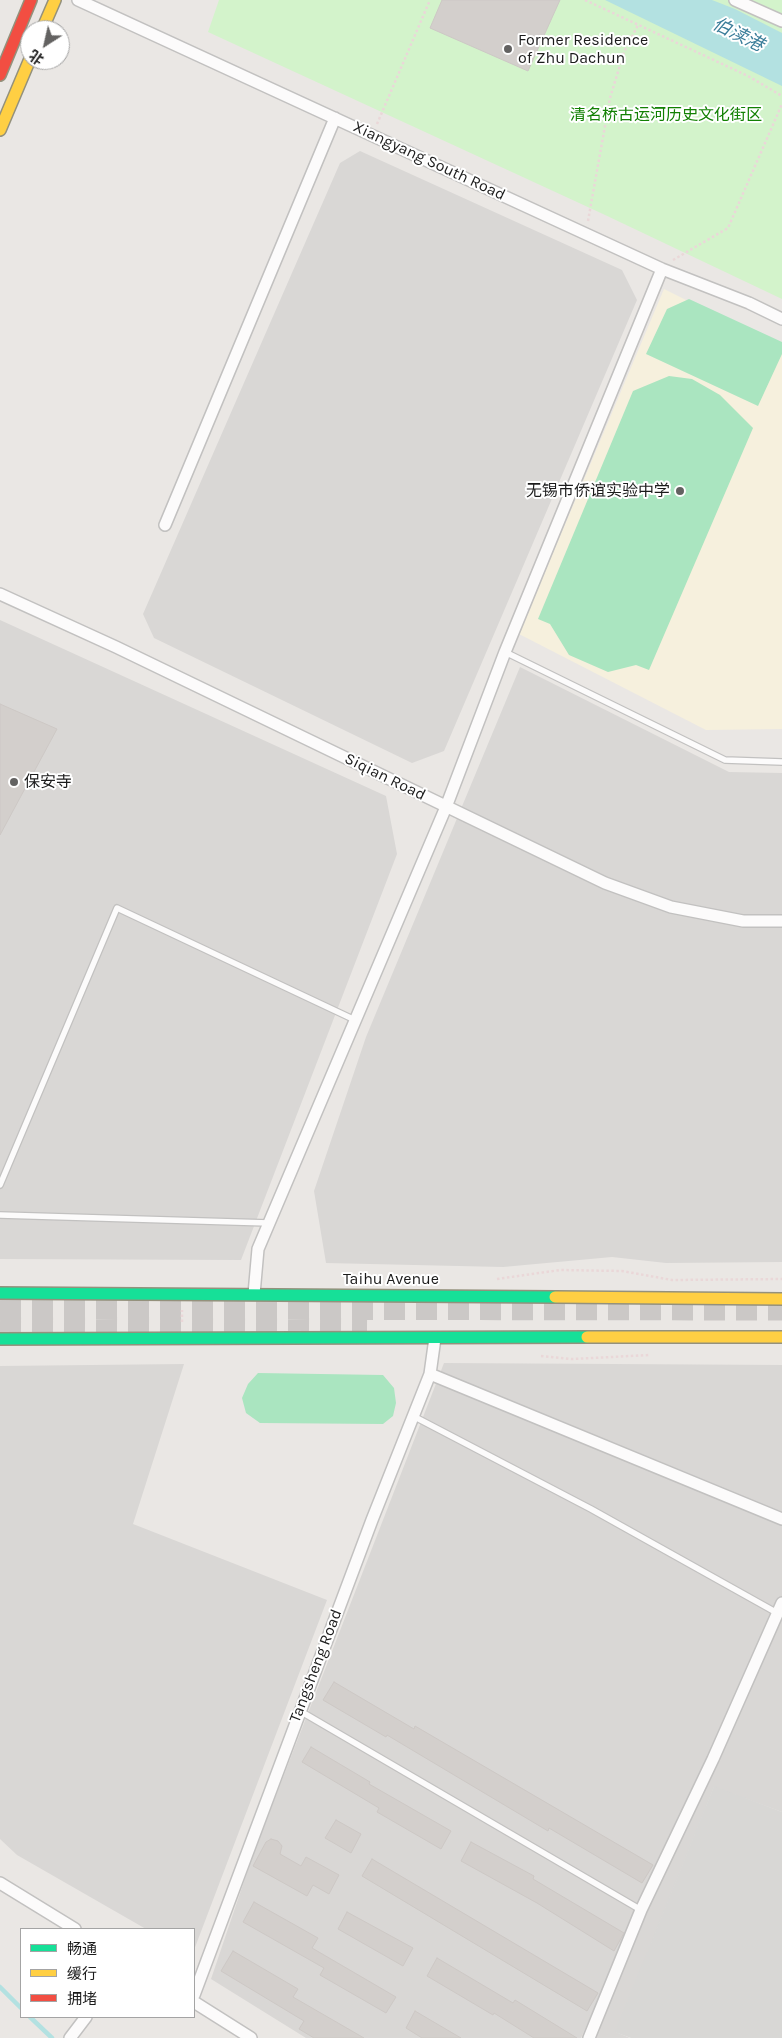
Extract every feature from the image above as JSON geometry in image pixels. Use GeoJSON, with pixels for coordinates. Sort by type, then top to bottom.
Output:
{"type":"FeatureCollection","features":[{"type":"Feature","properties":{"kind":"main road"},"geometry":{"type":"LineString","coordinates":[[0,75],[31,0]]}},
{"type":"Feature","properties":{"kind":"main road"},"geometry":{"type":"LineString","coordinates":[[46,20],[55,0]]}},
{"type":"Feature","properties":{"kind":"main road"},"geometry":{"type":"LineString","coordinates":[[0,130],[25,70]]}},
{"type":"Feature","properties":{"kind":"main road","name":"Taihu Avenue"},"geometry":{"type":"LineString","coordinates":[[0,1293],[782,1299]]}},
{"type":"Feature","properties":{"kind":"main road"},"geometry":{"type":"LineString","coordinates":[[0,1339],[782,1337]]}},
{"type":"Feature","properties":{"kind":"street","name":"Xiangyang South Road"},"geometry":{"type":"LineString","coordinates":[[78,0],[662,268],[749,303],[782,319]]}},
{"type":"Feature","properties":{"kind":"street"},"geometry":{"type":"LineString","coordinates":[[735,0],[782,21]]}},
{"type":"Feature","properties":{"kind":"street"},"geometry":{"type":"LineString","coordinates":[[165,525],[335,118]]}},
{"type":"Feature","properties":{"kind":"street"},"geometry":{"type":"LineString","coordinates":[[254,1294],[258,1249],[446,807],[505,652],[662,268]]}},
{"type":"Feature","properties":{"kind":"street","name":"Siqian Road"},"geometry":{"type":"LineString","coordinates":[[0,594],[116,647],[605,884],[670,908],[743,921],[782,921]]}},
{"type":"Feature","properties":{"kind":"street","name":"Tangsheng Road"},"geometry":{"type":"LineString","coordinates":[[195,1992],[300,1711],[430,1374],[435,1338]]}},
{"type":"Feature","properties":{"kind":"street"},"geometry":{"type":"LineString","coordinates":[[430,1374],[782,1519]]}},
{"type":"Feature","properties":{"kind":"street"},"geometry":{"type":"LineString","coordinates":[[589,2038],[641,1910],[781,1610]]}},
{"type":"Feature","properties":{"kind":"street"},"geometry":{"type":"LineString","coordinates":[[0,1883],[73,1928]]}},
{"type":"Feature","properties":{"kind":"street"},"geometry":{"type":"LineString","coordinates":[[195,2003],[251,2038]]}},
{"type":"Feature","properties":{"kind":"street"},"geometry":{"type":"LineString","coordinates":[[73,2034],[85,2018]]}},
{"type":"Feature","properties":{"kind":"lane"},"geometry":{"type":"LineString","coordinates":[[505,652],[724,760],[782,762]]}},
{"type":"Feature","properties":{"kind":"lane"},"geometry":{"type":"LineString","coordinates":[[0,1185],[118,908],[355,1020]]}},
{"type":"Feature","properties":{"kind":"lane"},"geometry":{"type":"LineString","coordinates":[[0,1215],[269,1223]]}},
{"type":"Feature","properties":{"kind":"lane"},"geometry":{"type":"LineString","coordinates":[[413,1416],[781,1610]]}},
{"type":"Feature","properties":{"kind":"lane"},"geometry":{"type":"LineString","coordinates":[[300,1711],[641,1910]]}},
{"type":"Feature","properties":{"kind":"path"},"geometry":{"type":"LineString","coordinates":[[372,134],[430,0]]}},
{"type":"Feature","properties":{"kind":"path"},"geometry":{"type":"LineString","coordinates":[[585,0],[748,76],[782,96]]}},
{"type":"Feature","properties":{"kind":"path"},"geometry":{"type":"LineString","coordinates":[[586,233],[610,98],[624,52],[638,25]]}},
{"type":"Feature","properties":{"kind":"path"},"geometry":{"type":"LineString","coordinates":[[662,268],[728,228],[782,104]]}},
{"type":"Feature","properties":{"kind":"path"},"geometry":{"type":"LineString","coordinates":[[182,1294],[182,1338]]}},
{"type":"Feature","properties":{"kind":"shaded area"},"geometry":{"type":"Polygon","coordinates":[[[360,151],[622,270],[637,300],[444,751],[412,763],[154,638],[143,614],[340,163],[360,151]]]}},
{"type":"Feature","properties":{"kind":"shaded area","name":"无锡市侨谊实验中学"},"geometry":{"type":"Polygon","coordinates":[[[664,289],[782,348],[782,729],[706,730],[519,634],[664,289]]]}},
{"type":"Feature","properties":{"kind":"shaded area"},"geometry":{"type":"Polygon","coordinates":[[[0,620],[386,796],[397,854],[241,1260],[0,1259],[0,620]]]}},
{"type":"Feature","properties":{"kind":"shaded area"},"geometry":{"type":"Polygon","coordinates":[[[520,667],[729,772],[782,773],[782,1262],[666,1263],[612,1257],[503,1267],[326,1263],[314,1191],[366,1037],[520,667]]]}},
{"type":"Feature","properties":{"kind":"shaded area"},"geometry":{"type":"Polygon","coordinates":[[[444,1363],[782,1365],[782,1812],[714,1787],[616,2032],[630,2038],[587,2038],[649,1886],[581,2038],[306,2038],[211,1979],[254,1852],[444,1363]]]}},
{"type":"Feature","properties":{"kind":"shaded area"},"geometry":{"type":"Polygon","coordinates":[[[184,1364],[133,1524],[327,1600],[195,1947],[195,1928],[144,1928],[17,1855],[0,1839],[0,1366],[184,1364]]]}},
{"type":"Feature","properties":{"kind":"shaded area"},"geometry":{"type":"Polygon","coordinates":[[[714,1786],[782,1812],[782,2038],[631,2038],[615,2032],[714,1786]]]}},
{"type":"Feature","properties":{"kind":"green space","name":"清名桥古运河历史文化街区"},"geometry":{"type":"Polygon","coordinates":[[[219,0],[782,0],[782,299],[603,214],[208,32],[219,0]]]}},
{"type":"Feature","properties":{"kind":"green space"},"geometry":{"type":"Polygon","coordinates":[[[689,299],[782,342],[782,354],[758,406],[646,354],[667,309],[689,299]]]}},
{"type":"Feature","properties":{"kind":"green space"},"geometry":{"type":"Polygon","coordinates":[[[669,376],[692,379],[720,395],[753,428],[649,670],[636,665],[608,672],[569,655],[550,624],[538,619],[633,391],[669,376]]]}},
{"type":"Feature","properties":{"kind":"green space"},"geometry":{"type":"Polygon","coordinates":[[[258,1373],[383,1375],[394,1388],[396,1403],[393,1416],[383,1424],[260,1423],[246,1413],[242,1398],[248,1384],[258,1373]]]}},
{"type":"Feature","properties":{"kind":"water","name":"伯渎港"},"geometry":{"type":"Polygon","coordinates":[[[605,0],[712,0],[735,9],[782,33],[782,86],[605,0]]]}},
{"type":"Feature","properties":{"kind":"building","name":"Former Residence of Zhu Dachun"},"geometry":{"type":"Polygon","coordinates":[[[442,0],[560,0],[528,71],[430,28],[442,0]]]}},
{"type":"Feature","properties":{"kind":"building","name":"保安寺"},"geometry":{"type":"Polygon","coordinates":[[[0,704],[57,729],[0,835],[0,704]]]}},
{"type":"Feature","properties":{"kind":"building"},"geometry":{"type":"Polygon","coordinates":[[[334,1682],[414,1729],[415,1726],[653,1865],[642,1883],[549,1828],[548,1831],[387,1735],[386,1737],[323,1700],[334,1682]]]}},
{"type":"Feature","properties":{"kind":"building"},"geometry":{"type":"Polygon","coordinates":[[[311,1747],[370,1782],[369,1784],[451,1831],[441,1849],[377,1812],[379,1808],[302,1762],[311,1747]]]}},
{"type":"Feature","properties":{"kind":"building"},"geometry":{"type":"Polygon","coordinates":[[[336,1820],[361,1834],[351,1853],[325,1838],[336,1820]]]}},
{"type":"Feature","properties":{"kind":"building"},"geometry":{"type":"Polygon","coordinates":[[[271,1839],[278,1841],[282,1846],[280,1854],[301,1866],[306,1857],[339,1875],[329,1894],[313,1885],[307,1896],[253,1866],[266,1842],[271,1839]]]}},
{"type":"Feature","properties":{"kind":"building"},"geometry":{"type":"Polygon","coordinates":[[[471,1842],[534,1876],[533,1879],[624,1933],[614,1951],[537,1903],[461,1861],[471,1842]]]}},
{"type":"Feature","properties":{"kind":"building"},"geometry":{"type":"Polygon","coordinates":[[[372,1859],[598,1993],[587,2011],[362,1876],[372,1859]]]}},
{"type":"Feature","properties":{"kind":"building"},"geometry":{"type":"Polygon","coordinates":[[[254,1902],[318,1938],[312,1948],[396,1997],[386,2013],[320,1975],[324,1968],[243,1922],[254,1902]]]}},
{"type":"Feature","properties":{"kind":"building"},"geometry":{"type":"Polygon","coordinates":[[[347,1912],[413,1948],[403,1966],[338,1929],[347,1912]]]}},
{"type":"Feature","properties":{"kind":"building"},"geometry":{"type":"Polygon","coordinates":[[[233,1951],[298,1989],[293,1997],[364,2038],[314,2038],[299,2029],[304,2021],[221,1971],[233,1951]]]}},
{"type":"Feature","properties":{"kind":"building"},"geometry":{"type":"Polygon","coordinates":[[[437,1958],[513,2003],[515,2000],[577,2038],[534,2038],[494,2013],[493,2015],[427,1976],[437,1958]]]}},
{"type":"Feature","properties":{"kind":"building"},"geometry":{"type":"Polygon","coordinates":[[[415,2011],[461,2038],[422,2038],[406,2028],[415,2011]]]}},
{"type":"Feature","properties":{"kind":"waterway"},"geometry":{"type":"LineString","coordinates":[[0,1987],[20,2007]]}},
{"type":"Feature","properties":{"kind":"waterway"},"geometry":{"type":"LineString","coordinates":[[31,2018],[52,2038]]}},
{"type":"Feature","properties":{"kind":"tunnel"},"geometry":{"type":"LineString","coordinates":[[0,1309],[782,1310]]}},
{"type":"Feature","properties":{"kind":"tunnel"},"geometry":{"type":"LineString","coordinates":[[0,1327],[367,1329]]}},
{"type":"Feature","properties":{"kind":"traffic: fast"},"geometry":{"type":"LineString","coordinates":[[0,1293],[555,1297]]}},
{"type":"Feature","properties":{"kind":"traffic: fast"},"geometry":{"type":"LineString","coordinates":[[0,1339],[587,1337]]}},
{"type":"Feature","properties":{"kind":"traffic: slow"},"geometry":{"type":"LineString","coordinates":[[46,20],[55,0]]}},
{"type":"Feature","properties":{"kind":"traffic: slow"},"geometry":{"type":"LineString","coordinates":[[0,130],[25,70]]}},
{"type":"Feature","properties":{"kind":"traffic: slow"},"geometry":{"type":"LineString","coordinates":[[555,1297],[782,1299]]}},
{"type":"Feature","properties":{"kind":"traffic: slow"},"geometry":{"type":"LineString","coordinates":[[587,1337],[782,1337]]}},
{"type":"Feature","properties":{"kind":"traffic: jam"},"geometry":{"type":"LineString","coordinates":[[0,75],[31,0]]}},
{"type":"Feature","properties":{"kind":"place","name":"Former Residence of Zhu Dachun"},"geometry":{"type":"Point","coordinates":[508,49]}},
{"type":"Feature","properties":{"kind":"place","name":"无锡市侨谊实验中学"},"geometry":{"type":"Point","coordinates":[680,491]}},
{"type":"Feature","properties":{"kind":"place","name":"保安寺"},"geometry":{"type":"Point","coordinates":[14,782]}}]}
